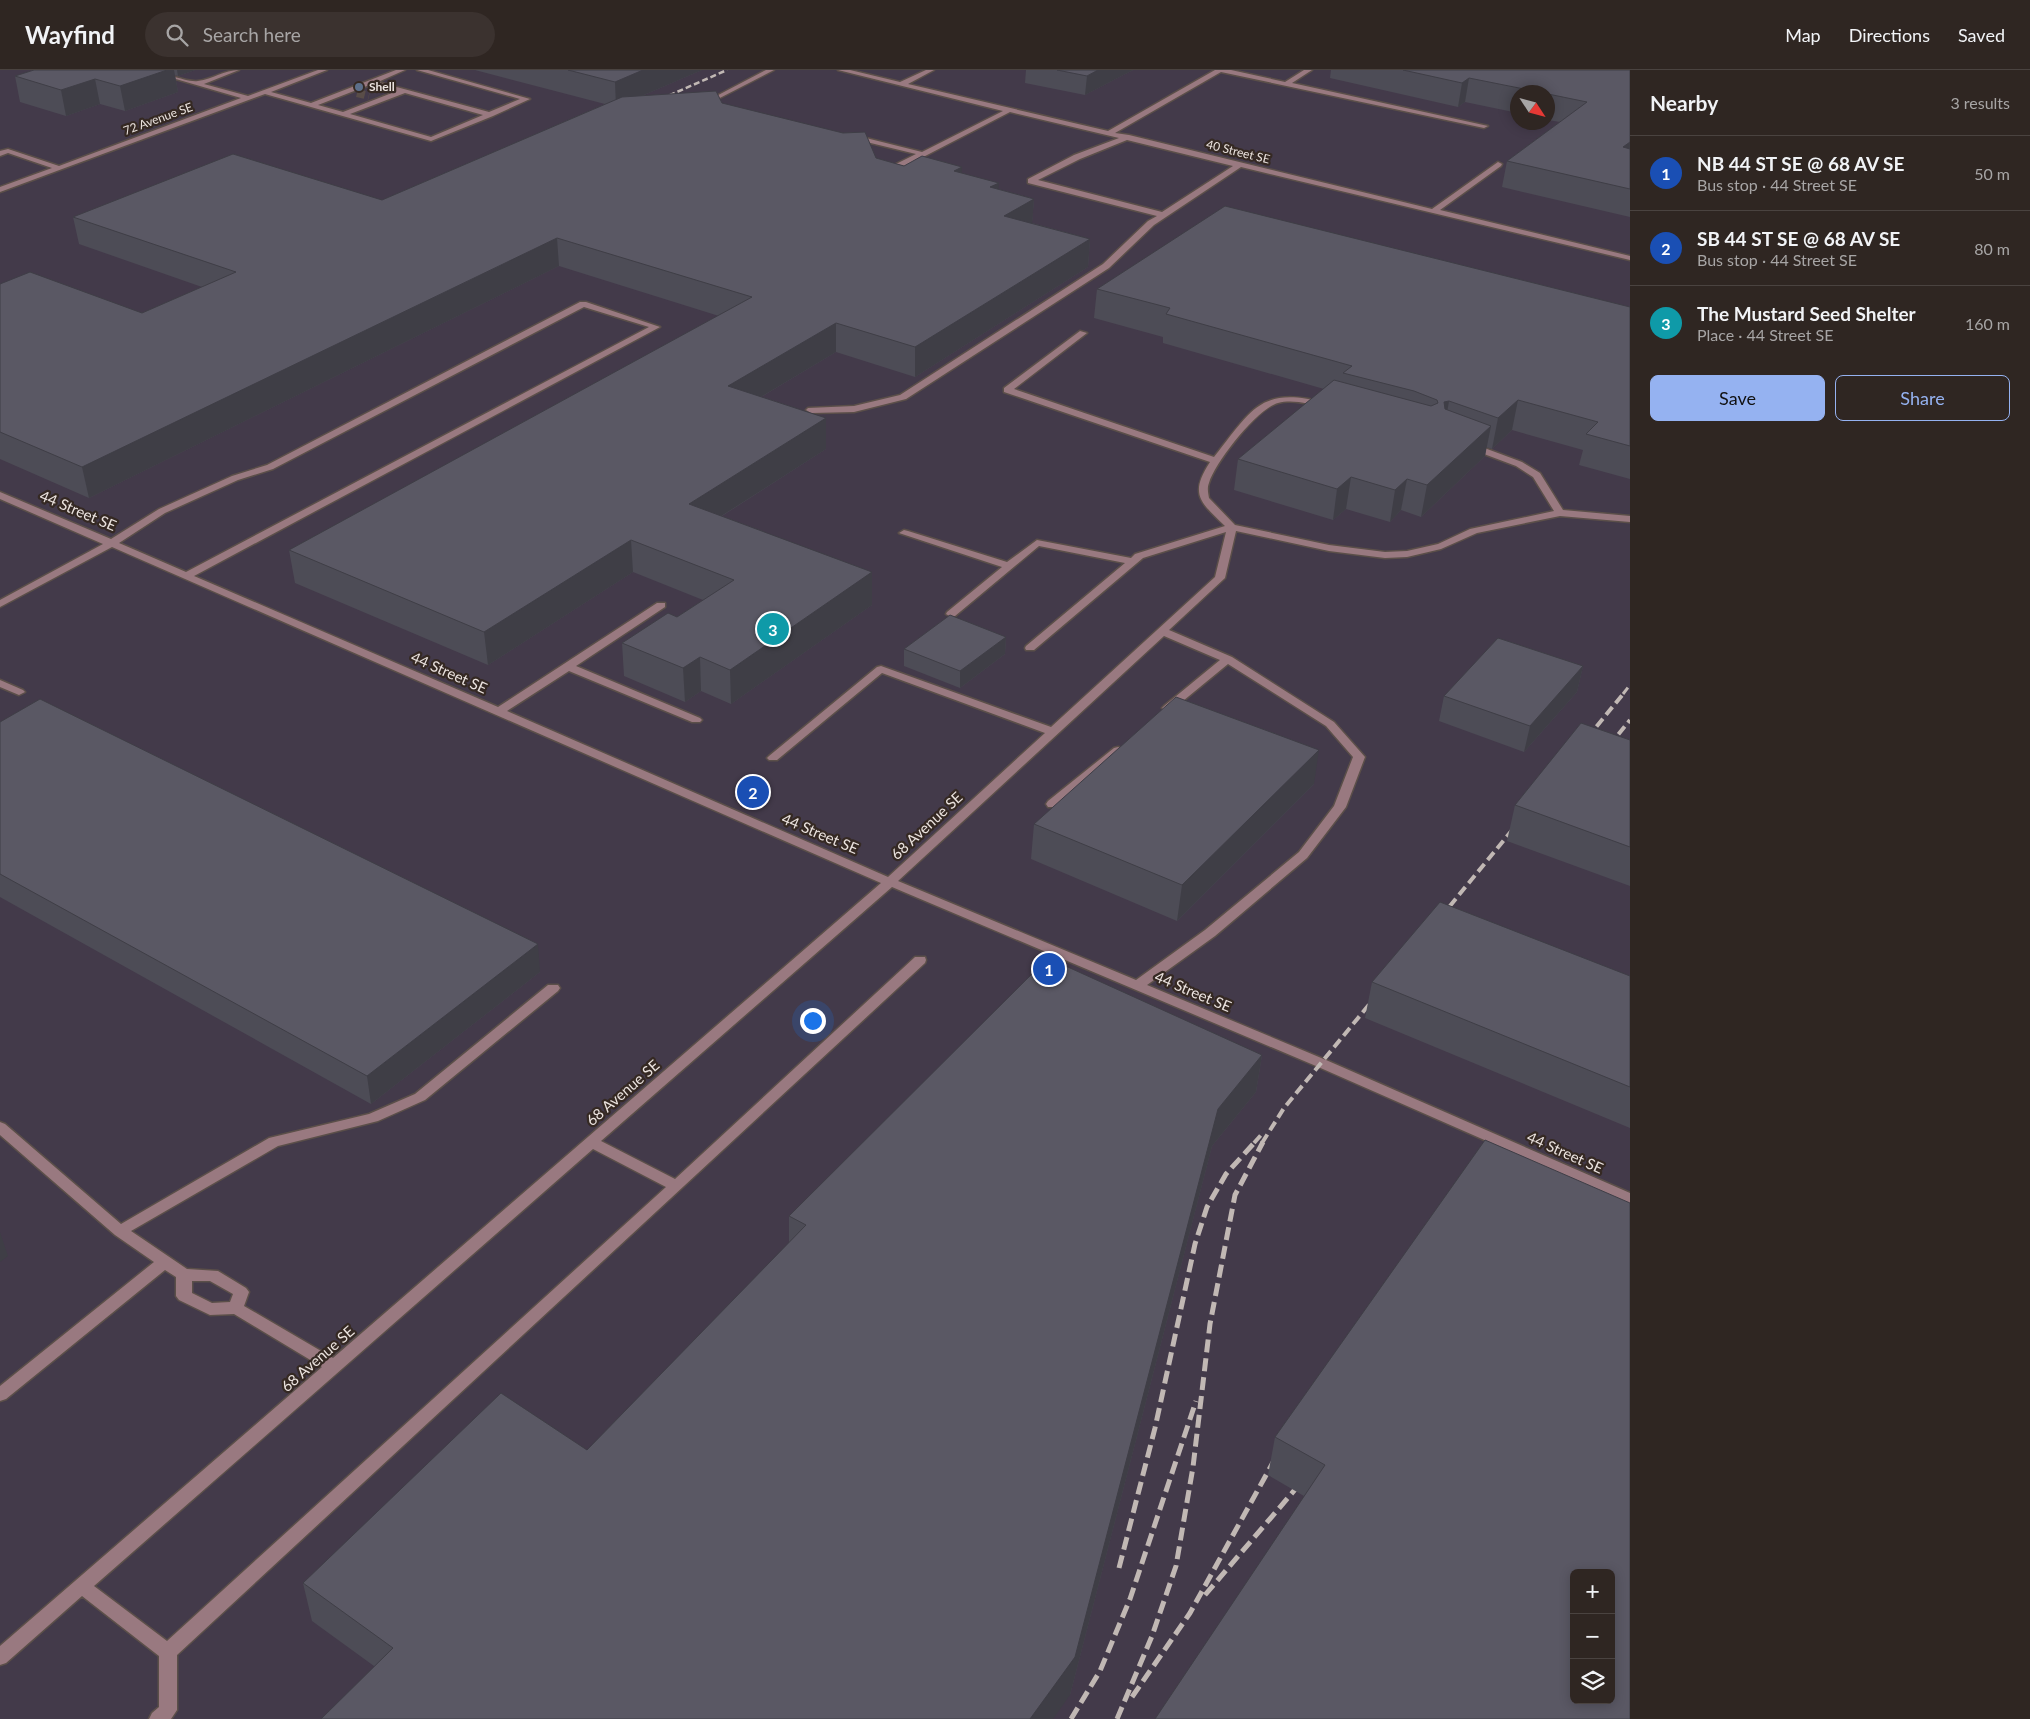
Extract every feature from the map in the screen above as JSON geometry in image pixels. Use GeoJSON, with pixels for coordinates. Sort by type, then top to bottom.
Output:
{"type":"FeatureCollection","features":[{"type":"Feature","properties":{"kind":"street"},"geometry":{"type":"LineString","coordinates":[[148,70],[248,98]]}},
{"type":"Feature","properties":{"kind":"street"},"geometry":{"type":"LineString","coordinates":[[197,84],[236,70]]}},
{"type":"Feature","properties":{"kind":"street","name":"72 Avenue SE"},"geometry":{"type":"LineString","coordinates":[[0,190],[324,70]]}},
{"type":"Feature","properties":{"kind":"street"},"geometry":{"type":"LineString","coordinates":[[312,105],[353,92],[402,70]]}},
{"type":"Feature","properties":{"kind":"street"},"geometry":{"type":"LineString","coordinates":[[264,92],[431,139],[528,100],[420,70]]}},
{"type":"Feature","properties":{"kind":"street"},"geometry":{"type":"LineString","coordinates":[[717,104],[705,103],[735,86],[771,70]]}},
{"type":"Feature","properties":{"kind":"street","name":"40 Street SE"},"geometry":{"type":"LineString","coordinates":[[840,70],[1129,137],[1630,258]]}},
{"type":"Feature","properties":{"kind":"street"},"geometry":{"type":"LineString","coordinates":[[902,84],[931,70]]}},
{"type":"Feature","properties":{"kind":"street"},"geometry":{"type":"LineString","coordinates":[[1110,133],[1220,70],[1484,126]]}},
{"type":"Feature","properties":{"kind":"street"},"geometry":{"type":"LineString","coordinates":[[1258,78],[1272,70]]}},
{"type":"Feature","properties":{"kind":"street"},"geometry":{"type":"LineString","coordinates":[[1286,84],[1308,70]]}},
{"type":"Feature","properties":{"kind":"street"},"geometry":{"type":"LineString","coordinates":[[372,82],[491,115]]}},
{"type":"Feature","properties":{"kind":"street"},"geometry":{"type":"LineString","coordinates":[[344,114],[404,91]]}},
{"type":"Feature","properties":{"kind":"street"},"geometry":{"type":"LineString","coordinates":[[369,96],[382,99]]}},
{"type":"Feature","properties":{"kind":"street"},"geometry":{"type":"LineString","coordinates":[[899,166],[1010,110]]}},
{"type":"Feature","properties":{"kind":"street"},"geometry":{"type":"LineString","coordinates":[[848,135],[923,154]]}},
{"type":"Feature","properties":{"kind":"street"},"geometry":{"type":"LineString","coordinates":[[1129,137],[1077,157],[1031,181],[1163,215]]}},
{"type":"Feature","properties":{"kind":"street"},"geometry":{"type":"LineString","coordinates":[[3,152],[59,168]]}},
{"type":"Feature","properties":{"kind":"street"},"geometry":{"type":"LineString","coordinates":[[811,410],[854,409],[903,397],[1106,266],[1163,215],[1241,164]]}},
{"type":"Feature","properties":{"kind":"street"},"geometry":{"type":"LineString","coordinates":[[1434,211],[1498,164]]}},
{"type":"Feature","properties":{"kind":"street"},"geometry":{"type":"LineString","coordinates":[[0,604],[112,543],[162,511],[235,478],[270,467],[583,304],[656,327],[186,576]]}},
{"type":"Feature","properties":{"kind":"street"},"geometry":{"type":"LineString","coordinates":[[1083,333],[1007,390],[1216,461]]}},
{"type":"Feature","properties":{"kind":"street"},"geometry":{"type":"LineString","coordinates":[[1232,528],[1205,501],[1201,490],[1204,477],[1216,461],[1261,409],[1272,402],[1288,399],[1308,401],[1335,408]]}},
{"type":"Feature","properties":{"kind":"street"},"geometry":{"type":"LineString","coordinates":[[1460,442],[1519,464],[1537,475],[1560,513]]}},
{"type":"Feature","properties":{"kind":"street","name":"44 Street SE"},"geometry":{"type":"LineString","coordinates":[[0,495],[890,882],[1321,1063],[1630,1199]]}},
{"type":"Feature","properties":{"kind":"street"},"geometry":{"type":"LineString","coordinates":[[1030,648],[1139,556],[1232,528],[1346,551],[1385,555],[1408,554],[1442,546],[1474,531],[1560,513],[1630,519]]}},
{"type":"Feature","properties":{"kind":"street","name":"68 Avenue SE"},"geometry":{"type":"LineString","coordinates":[[0,1656],[890,882],[1220,578],[1232,528]]}},
{"type":"Feature","properties":{"kind":"street"},"geometry":{"type":"LineString","coordinates":[[904,533],[1009,566]]}},
{"type":"Feature","properties":{"kind":"street"},"geometry":{"type":"LineString","coordinates":[[951,614],[1037,543],[1133,561]]}},
{"type":"Feature","properties":{"kind":"street"},"geometry":{"type":"LineString","coordinates":[[498,712],[661,605]]}},
{"type":"Feature","properties":{"kind":"street"},"geometry":{"type":"LineString","coordinates":[[1138,986],[1210,933],[1303,855],[1340,808],[1359,757],[1330,724],[1228,659],[1162,631]]}},
{"type":"Feature","properties":{"kind":"street"},"geometry":{"type":"LineString","coordinates":[[1159,716],[1228,659]]}},
{"type":"Feature","properties":{"kind":"street"},"geometry":{"type":"LineString","coordinates":[[568,667],[696,720]]}},
{"type":"Feature","properties":{"kind":"street"},"geometry":{"type":"LineString","coordinates":[[773,758],[881,669],[1052,732]]}},
{"type":"Feature","properties":{"kind":"street"},"geometry":{"type":"LineString","coordinates":[[0,683],[19,692]]}},
{"type":"Feature","properties":{"kind":"street"},"geometry":{"type":"LineString","coordinates":[[1052,804],[1128,741]]}},
{"type":"Feature","properties":{"kind":"street"},"geometry":{"type":"LineString","coordinates":[[158,1719],[168,1710],[168,1652],[920,960]]}},
{"type":"Feature","properties":{"kind":"street"},"geometry":{"type":"LineString","coordinates":[[120,1231],[274,1142],[373,1118],[420,1097],[554,988]]}},
{"type":"Feature","properties":{"kind":"street"},"geometry":{"type":"LineString","coordinates":[[0,1127],[120,1231],[165,1262],[184,1275],[213,1275],[241,1292],[236,1308]]}},
{"type":"Feature","properties":{"kind":"street"},"geometry":{"type":"LineString","coordinates":[[591,1142],[676,1186]]}},
{"type":"Feature","properties":{"kind":"street"},"geometry":{"type":"LineString","coordinates":[[0,1395],[165,1262]]}},
{"type":"Feature","properties":{"kind":"street"},"geometry":{"type":"LineString","coordinates":[[184,1275],[184,1296],[210,1309],[236,1308],[334,1366]]}},
{"type":"Feature","properties":{"kind":"street"},"geometry":{"type":"LineString","coordinates":[[81,1586],[168,1652]]}},
{"type":"Feature","properties":{"kind":"shaded area"},"geometry":{"type":"Polygon","coordinates":[[[0,70],[1630,70],[1630,1719],[0,1719],[0,70]]]}},
{"type":"Feature","properties":{"kind":"building"},"geometry":{"type":"Polygon","coordinates":[[[34,70],[167,70],[120,86],[95,79],[61,90],[15,76],[34,70]]]}},
{"type":"Feature","properties":{"kind":"building"},"geometry":{"type":"Polygon","coordinates":[[[568,70],[643,70],[615,82],[568,70]]]}},
{"type":"Feature","properties":{"kind":"building"},"geometry":{"type":"Polygon","coordinates":[[[1057,70],[1098,70],[1087,76],[1057,70]]]}},
{"type":"Feature","properties":{"kind":"building"},"geometry":{"type":"Polygon","coordinates":[[[1403,70],[1630,70],[1630,142],[1623,147],[1630,149],[1630,189],[1507,161],[1549,130],[1555,130],[1555,126],[1587,102],[1555,95],[1555,85],[1510,86],[1469,78],[1462,83],[1403,70]]]}},
{"type":"Feature","properties":{"kind":"building"},"geometry":{"type":"Polygon","coordinates":[[[716,91],[722,103],[843,133],[865,132],[876,158],[904,166],[922,156],[962,167],[954,171],[999,183],[990,187],[1034,199],[1004,216],[1090,239],[915,347],[836,323],[728,386],[826,418],[689,504],[872,572],[730,670],[700,657],[683,668],[622,643],[668,613],[677,617],[734,580],[631,540],[484,632],[289,550],[752,297],[557,238],[82,467],[0,432],[0,284],[30,272],[142,313],[236,272],[73,217],[233,154],[382,200],[622,97],[716,91]]]}},
{"type":"Feature","properties":{"kind":"building"},"geometry":{"type":"Polygon","coordinates":[[[1225,206],[1630,307],[1630,446],[1586,434],[1598,422],[1518,400],[1498,418],[1449,401],[1444,402],[1445,409],[1491,426],[1427,485],[1407,479],[1395,490],[1351,477],[1337,489],[1238,459],[1334,380],[1431,406],[1438,403],[1437,400],[1414,391],[1343,373],[1352,366],[1166,314],[1170,308],[1097,289],[1225,206]]]}},
{"type":"Feature","properties":{"kind":"building"},"geometry":{"type":"Polygon","coordinates":[[[950,615],[1006,637],[960,671],[904,649],[950,615]]]}},
{"type":"Feature","properties":{"kind":"building"},"geometry":{"type":"Polygon","coordinates":[[[1498,638],[1583,666],[1530,726],[1444,696],[1498,638]]]}},
{"type":"Feature","properties":{"kind":"building"},"geometry":{"type":"Polygon","coordinates":[[[1176,697],[1319,750],[1182,885],[1034,824],[1176,697]]]}},
{"type":"Feature","properties":{"kind":"building"},"geometry":{"type":"Polygon","coordinates":[[[40,699],[538,944],[367,1076],[0,874],[0,722],[40,699]]]}},
{"type":"Feature","properties":{"kind":"building"},"geometry":{"type":"Polygon","coordinates":[[[1581,723],[1630,740],[1630,847],[1515,805],[1581,723]]]}},
{"type":"Feature","properties":{"kind":"building"},"geometry":{"type":"Polygon","coordinates":[[[1440,902],[1630,976],[1630,1087],[1372,982],[1440,902]]]}},
{"type":"Feature","properties":{"kind":"building"},"geometry":{"type":"Polygon","coordinates":[[[1048,958],[1262,1055],[1218,1109],[1075,1657],[1030,1719],[321,1719],[393,1648],[303,1583],[501,1393],[587,1450],[806,1225],[789,1216],[1048,958]]]}},
{"type":"Feature","properties":{"kind":"building"},"geometry":{"type":"Polygon","coordinates":[[[1485,1140],[1630,1203],[1630,1719],[1155,1719],[1325,1465],[1275,1437],[1485,1140]]]}},
{"type":"Feature","properties":{"kind":"tunnel"},"geometry":{"type":"LineString","coordinates":[[357,93],[369,96]]}},
{"type":"Feature","properties":{"kind":"railway"},"geometry":{"type":"LineString","coordinates":[[661,99],[727,70]]}},
{"type":"Feature","properties":{"kind":"railway"},"geometry":{"type":"LineString","coordinates":[[1623,694],[1630,685]]}},
{"type":"Feature","properties":{"kind":"railway"},"geometry":{"type":"LineString","coordinates":[[1587,738],[1624,693]]}},
{"type":"Feature","properties":{"kind":"railway"},"geometry":{"type":"LineString","coordinates":[[1609,746],[1630,720]]}},
{"type":"Feature","properties":{"kind":"railway"},"geometry":{"type":"LineString","coordinates":[[1440,918],[1518,823]]}},
{"type":"Feature","properties":{"kind":"railway"},"geometry":{"type":"LineString","coordinates":[[1262,1143],[1284,1108],[1377,995]]}},
{"type":"Feature","properties":{"kind":"railway"},"geometry":{"type":"LineString","coordinates":[[1254,1143],[1261,1135]]}},
{"type":"Feature","properties":{"kind":"railway"},"geometry":{"type":"LineString","coordinates":[[1119,1568],[1155,1428],[1195,1244],[1207,1207],[1226,1174],[1255,1142]]}},
{"type":"Feature","properties":{"kind":"railway"},"geometry":{"type":"LineString","coordinates":[[1117,1719],[1152,1636],[1176,1566],[1193,1467],[1210,1324],[1235,1195],[1263,1142]]}},
{"type":"Feature","properties":{"kind":"railway"},"geometry":{"type":"LineString","coordinates":[[1071,1719],[1100,1671],[1130,1599],[1196,1401]]}},
{"type":"Feature","properties":{"kind":"railway"},"geometry":{"type":"LineString","coordinates":[[1132,1697],[1190,1613],[1276,1457]]}},
{"type":"Feature","properties":{"kind":"railway"},"geometry":{"type":"LineString","coordinates":[[1205,1595],[1304,1479]]}},
{"type":"Feature","properties":{"kind":"place","name":"Shell"},"geometry":{"type":"Point","coordinates":[359,87]}},
{"type":"Feature","properties":{"kind":"place","name":"The Mustard Seed Shelter"},"geometry":{"type":"Point","coordinates":[773,629]}},
{"type":"Feature","properties":{"kind":"place","name":"SB 44 ST SE @ 68 AV SE"},"geometry":{"type":"Point","coordinates":[753,792]}},
{"type":"Feature","properties":{"kind":"place","name":"NB 44 ST SE @ 68 AV SE"},"geometry":{"type":"Point","coordinates":[1049,969]}}]}
